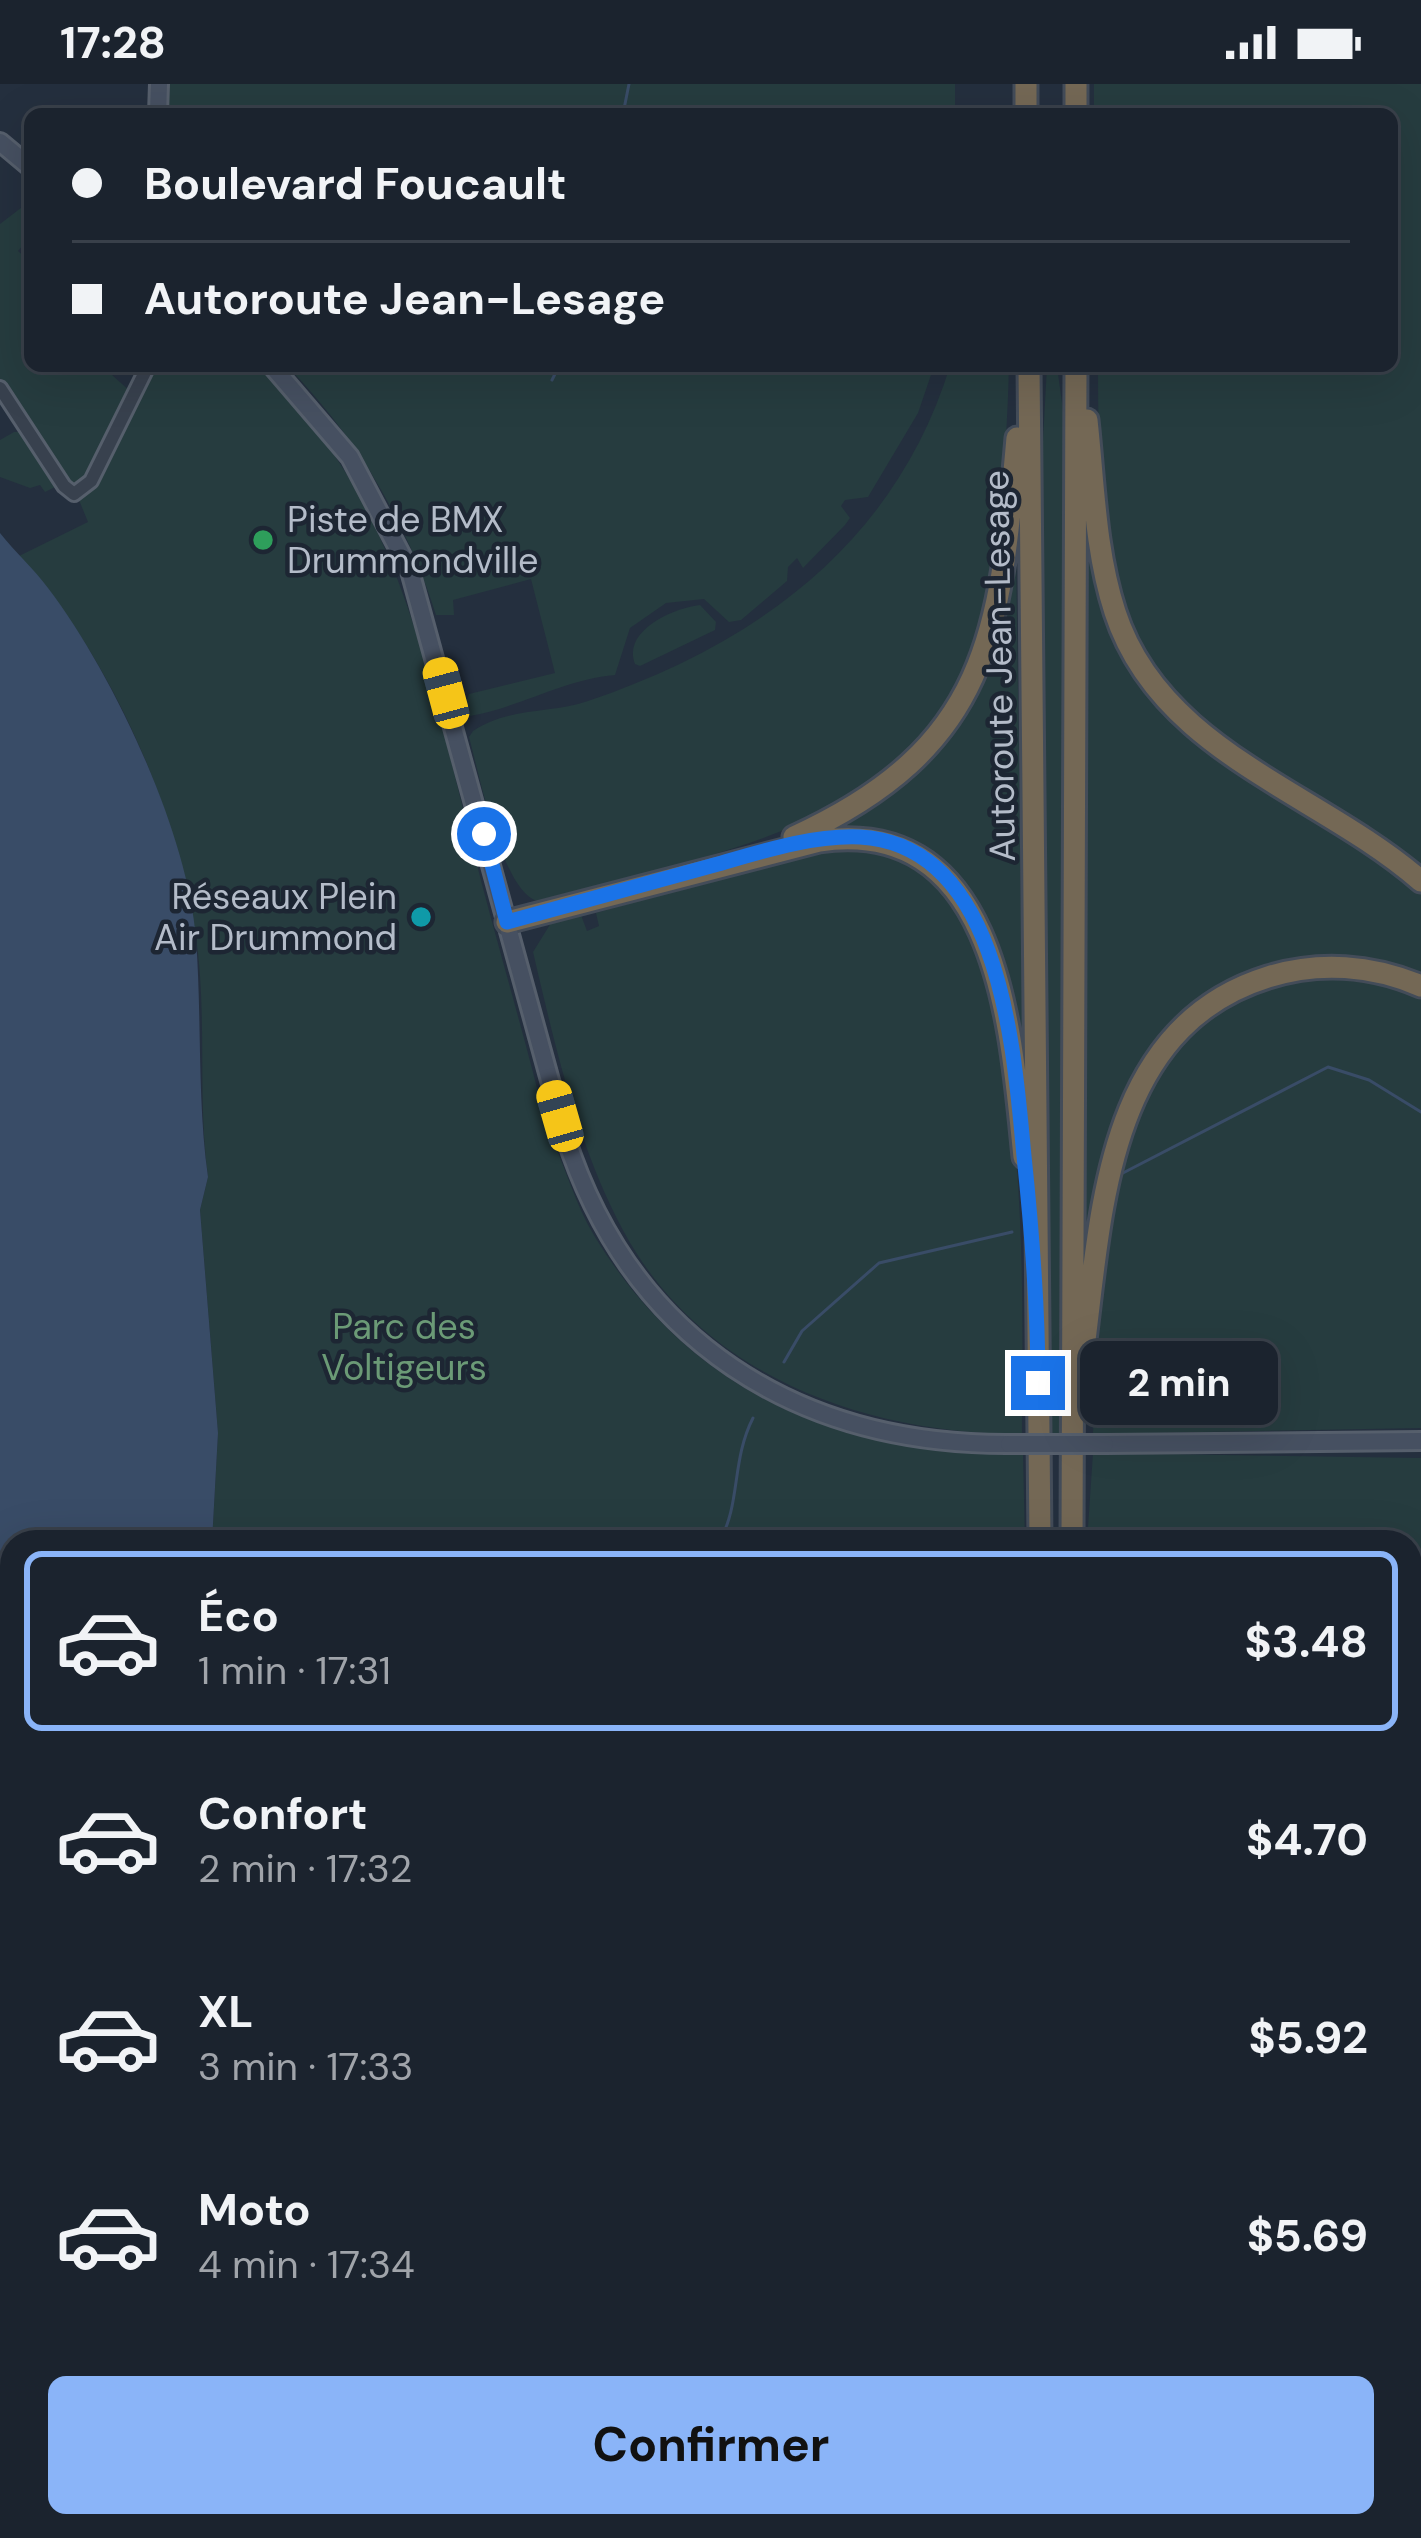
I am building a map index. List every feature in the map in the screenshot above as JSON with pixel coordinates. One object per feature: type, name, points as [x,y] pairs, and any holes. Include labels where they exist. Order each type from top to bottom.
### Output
[{"type":"highway","points":[[762,851],[838,815],[890,783],[929,747],[962,702],[988,643],[1003,580],[1025,372]]},
{"type":"highway","name":"Autoroute Jean-Lesage","points":[[1026,372],[1040,1530]]},
{"type":"highway","name":"Autoroute Jean-Lesage","points":[[1072,1530],[1078,372]]},
{"type":"highway","points":[[1079,372],[1103,566],[1122,630],[1148,680],[1197,730],[1367,838],[1421,880]]},
{"type":"highway","points":[[507,922],[762,851],[845,837],[883,840],[926,860],[966,907],[990,957],[1010,1025],[1038,1286]]},
{"type":"highway","points":[[1073,1436],[1111,1163],[1138,1088],[1163,1049],[1218,1000],[1286,972],[1347,967],[1421,986]]},
{"type":"street","points":[[0,142],[24,162]]},
{"type":"street","points":[[0,388],[64,487],[74,494],[91,481],[145,372]]},
{"type":"street","points":[[277,372],[350,457],[402,552],[429,629],[580,1179],[616,1248],[663,1309],[739,1372],[815,1413],[911,1439],[1009,1444],[1421,1441]]},
{"type":"green space","points":[[166,84],[955,84],[955,108],[165,108]]},
{"type":"green space","points":[[1094,84],[1421,84],[1421,868],[1221,735],[1182,701],[1152,661],[1130,617],[1115,569],[1100,467],[1098,416],[1098,372],[1398,372],[1398,108],[1094,108]]},
{"type":"green space","points":[[24,206],[24,244],[18,251],[24,256],[24,372],[109,372],[131,392],[86,482],[71,489],[0,382],[0,224]]},
{"type":"green space","name":"Parc des Voltigeurs","points":[[149,372],[264,372],[306,416],[345,471],[402,592],[441,721],[547,1128],[595,1237],[634,1292],[678,1338],[726,1376],[778,1406],[894,1444],[1023,1454],[1025,1530],[213,1530],[218,1433],[200,1210],[208,1177],[195,931],[172,832],[133,732],[81,637],[19,556],[88,522],[79,500]]},
{"type":"green space","points":[[293,372],[932,372],[918,413],[868,497],[845,500],[841,506],[850,518],[845,525],[803,568],[797,558],[788,567],[787,581],[741,620],[729,622],[704,599],[666,603],[630,628],[615,675],[470,716],[463,709],[469,694],[555,673],[531,579],[453,600],[454,615],[436,615],[394,514],[357,451]]},
{"type":"green space","points":[[948,372],[1009,372],[999,543],[986,616],[963,684],[931,734],[888,774],[835,807],[777,833],[537,901],[524,893],[494,829],[469,737],[473,731],[500,718],[574,705],[650,678],[762,617],[856,535],[894,485],[926,429]]},
{"type":"green space","points":[[1047,372],[1058,372],[1065,425],[1065,1434],[1048,1434],[1040,497]]},
{"type":"green space","points":[[26,432],[59,485],[45,492],[40,485],[30,488],[0,477],[0,440]]},
{"type":"green space","points":[[1016,546],[1020,1048],[1009,998],[933,856],[879,832],[818,834],[947,737]]},
{"type":"green space","points":[[1087,549],[1093,549],[1149,689],[1421,888],[1421,980],[1305,962],[1156,1047],[1092,1234],[1085,1231]]},
{"type":"green space","points":[[700,605],[716,622],[715,630],[640,666],[635,664],[636,641],[652,623]]},
{"type":"green space","points":[[856,847],[909,859],[950,899],[980,961],[1001,1038],[1013,1125],[1020,1214],[1022,1434],[905,1423],[848,1408],[794,1387],[743,1359],[697,1324],[657,1282],[624,1232],[593,1166],[559,1059],[533,952],[551,923],[581,915],[587,931],[599,926],[596,913],[801,854]]},
{"type":"green space","points":[[1314,975],[1378,981],[1421,997],[1421,1428],[1093,1434],[1111,1215],[1141,1104],[1165,1059],[1197,1024],[1253,993]]},
{"type":"green space","points":[[1093,1453],[1421,1458],[1421,1530],[1088,1530]]},
{"type":"water","points":[[0,533],[43,581],[97,664],[143,756],[179,851],[196,939],[208,1177],[200,1210],[218,1433],[213,1530],[0,1530]]},
{"type":"waterway","points":[[624,108],[629,84]]},
{"type":"waterway","points":[[552,380],[556,372]]},
{"type":"waterway","points":[[1121,1174],[1328,1067],[1369,1080],[1421,1112]]},
{"type":"waterway","points":[[784,1362],[802,1331],[879,1263],[1012,1232]]},
{"type":"waterway","points":[[725,1530],[753,1418]]},
{"type":"place","name":"Piste de BMX Drummondville","points":[[263,540]]},
{"type":"place","name":"Réseaux Plein Air Drummond","points":[[421,917]]},
{"type":"route","points":[[484,834],[507,922],[762,851],[845,837],[901,846],[940,872],[981,936],[1010,1025],[1038,1286],[1038,1383]]}]
